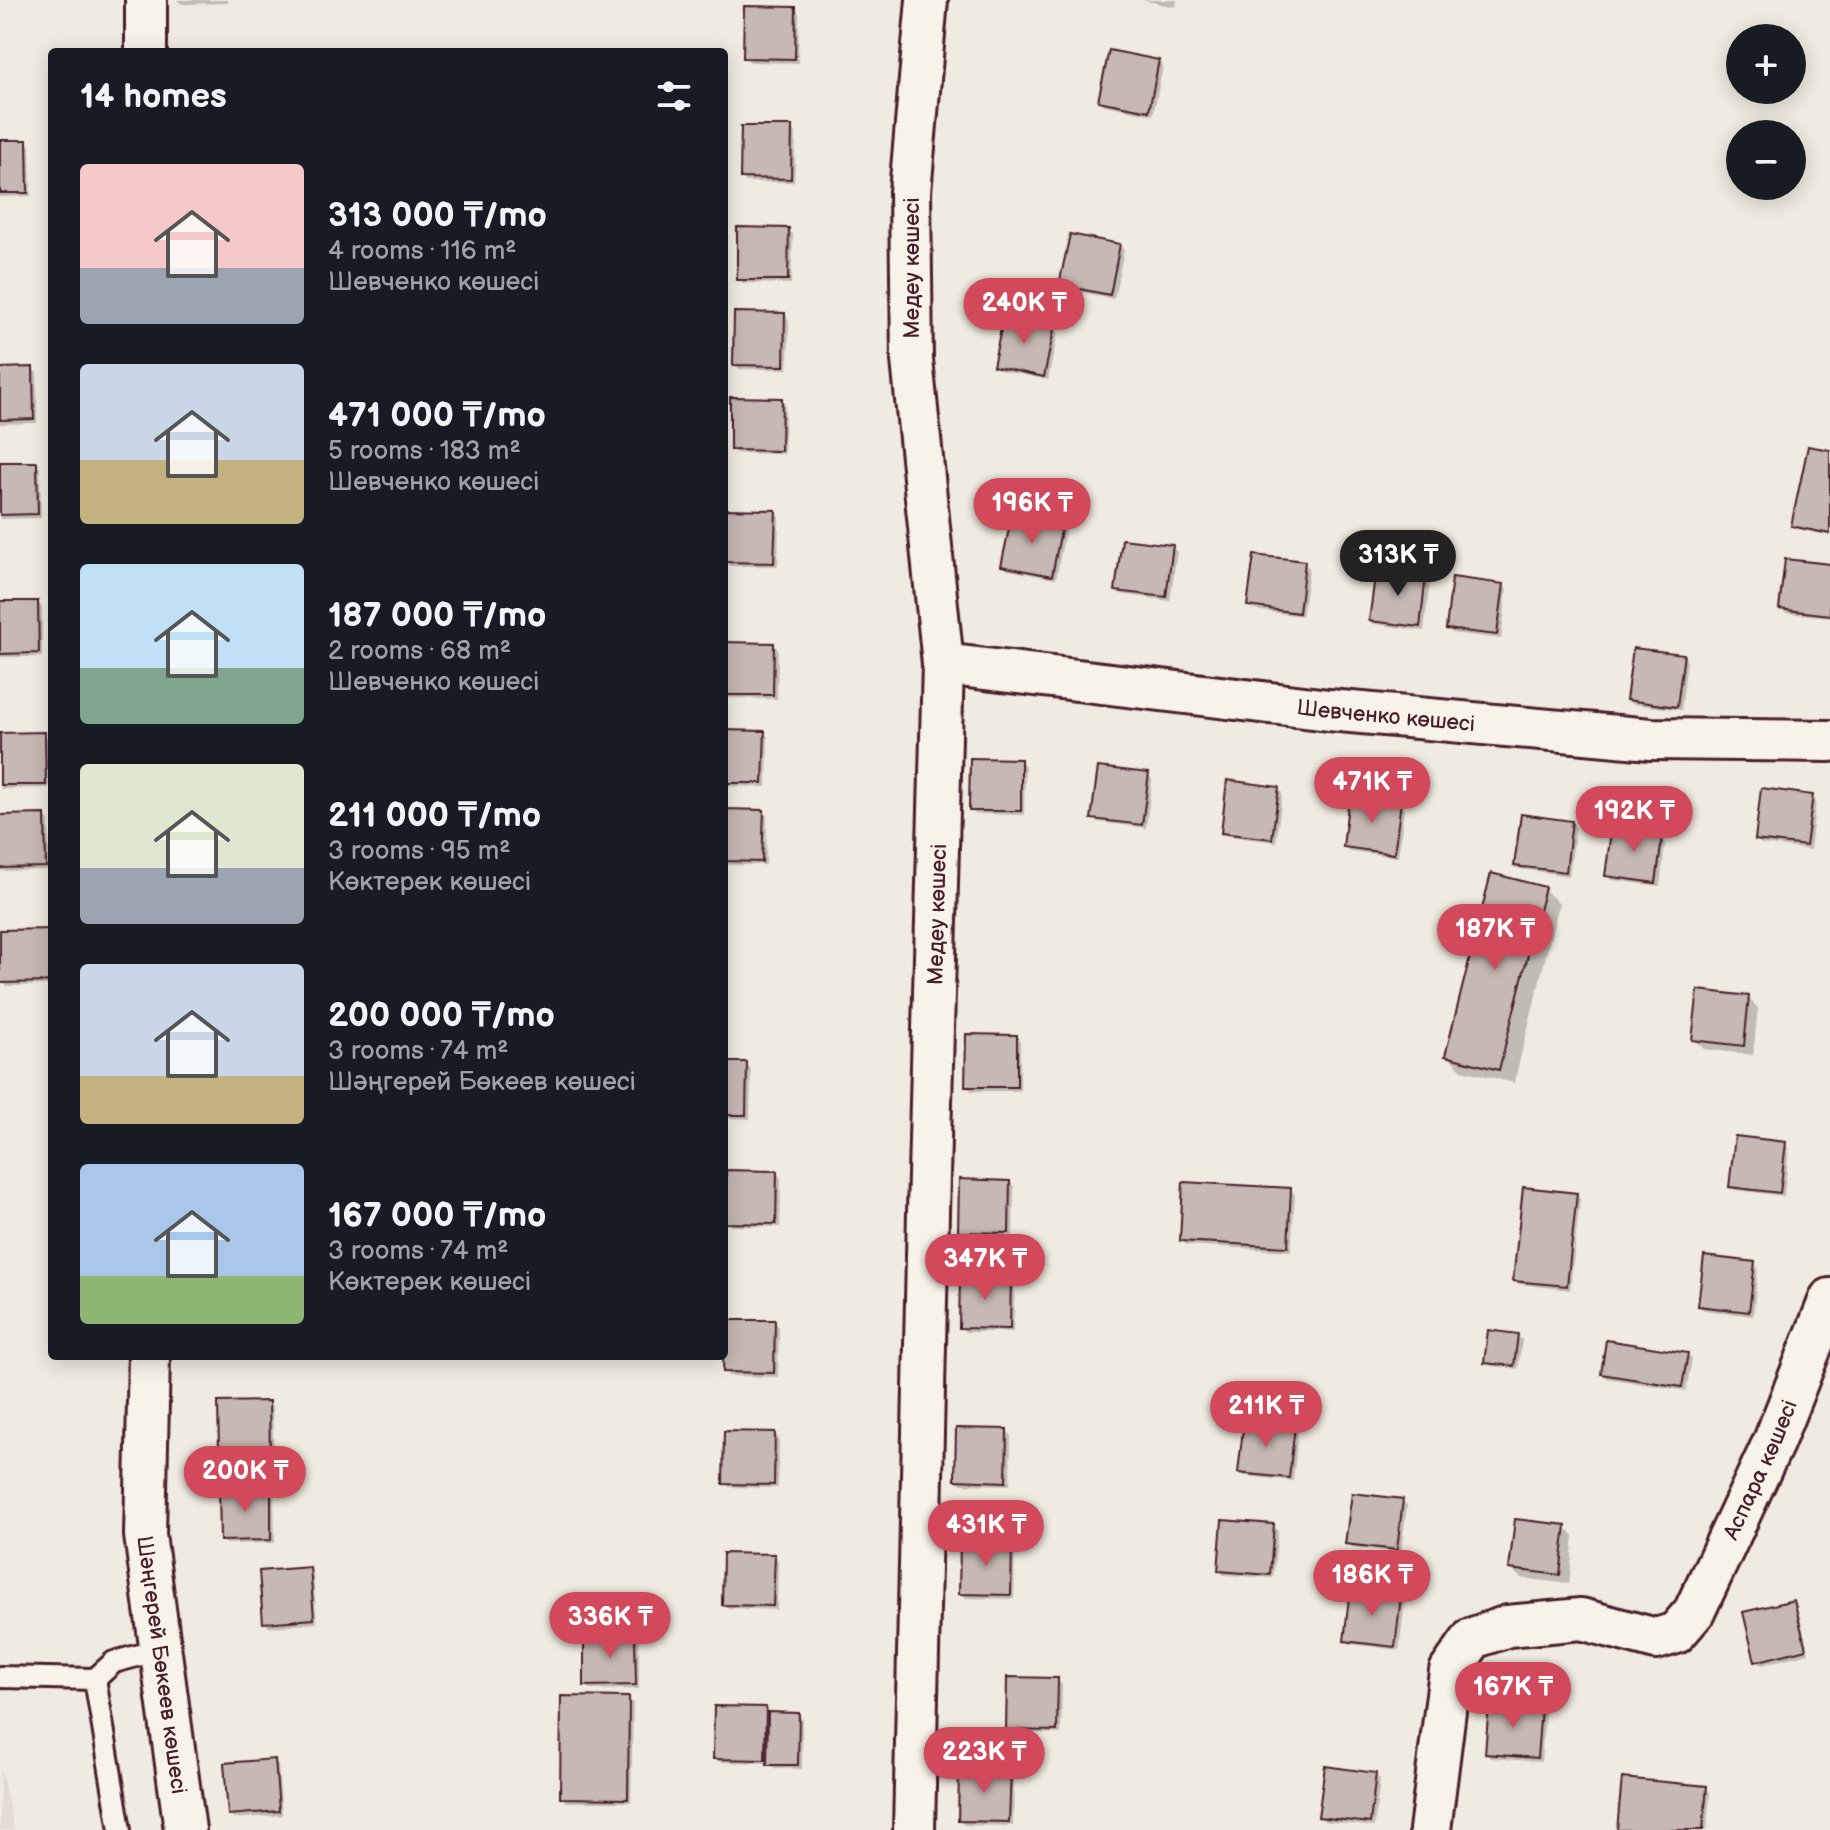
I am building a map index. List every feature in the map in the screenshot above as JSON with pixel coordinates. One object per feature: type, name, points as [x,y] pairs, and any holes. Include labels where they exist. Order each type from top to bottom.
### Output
[{"type":"street","points":[[146,0],[146,48]]},
{"type":"street","name":"Медеу көшесі","points":[[914,1830],[943,664],[912,360],[910,192],[927,0]]},
{"type":"street","name":"Шевченко көшесі","points":[[943,664],[1329,710],[1651,739],[1830,741]]},
{"type":"street","name":"Аспара көшесі","points":[[1430,1830],[1450,1671],[1473,1638],[1508,1626],[1581,1619],[1656,1639],[1676,1633],[1694,1612],[1774,1441],[1830,1299]]},
{"type":"street","name":"Шәңгерей Бөкеев көшесі","points":[[149,1360],[145,1535],[185,1830]]},
{"type":"lane","points":[[0,1677],[95,1679],[114,1662],[159,1650]]},
{"type":"lane","points":[[95,1679],[120,1830]]},
{"type":"shaded area","points":[[0,1766],[14,1830],[0,1830]]},
{"type":"building","points":[[744,6],[796,7],[795,59],[743,58]]},
{"type":"building","points":[[1109,50],[1159,60],[1149,111],[1098,101]]},
{"type":"building","points":[[741,126],[792,126],[791,179],[740,178]]},
{"type":"building","points":[[0,140],[27,140],[28,193],[0,193]]},
{"type":"building","points":[[737,227],[789,228],[788,280],[737,280]]},
{"type":"building","points":[[1070,234],[1120,244],[1110,295],[1059,285]]},
{"type":"building","points":[[734,312],[785,313],[784,366],[733,365]]},
{"type":"building","points":[[1004,315],[1055,325],[1044,377],[993,366]]},
{"type":"building","points":[[33,367],[34,419],[0,420],[0,368]]},
{"type":"building","points":[[730,397],[782,398],[781,451],[730,450]]},
{"type":"building","points":[[1808,446],[1830,450],[1830,534],[1791,526]]},
{"type":"building","points":[[0,462],[37,462],[38,514],[0,515]]},
{"type":"building","points":[[728,509],[776,510],[774,563],[728,562]]},
{"type":"building","points":[[1012,515],[1062,525],[1052,576],[1001,566]]},
{"type":"building","points":[[1122,539],[1173,545],[1166,597],[1115,591]]},
{"type":"building","points":[[1254,555],[1305,561],[1299,613],[1247,606]]},
{"type":"building","points":[[1785,559],[1830,564],[1830,615],[1779,609]]},
{"type":"building","points":[[1376,569],[1426,575],[1420,627],[1369,621]]},
{"type":"building","points":[[1452,577],[1504,584],[1497,635],[1446,629]]},
{"type":"building","points":[[0,601],[38,601],[39,653],[0,654]]},
{"type":"building","points":[[728,642],[774,643],[773,695],[728,695]]},
{"type":"building","points":[[1633,648],[1684,654],[1677,707],[1626,700]]},
{"type":"building","points":[[728,730],[765,731],[763,783],[728,783]]},
{"type":"building","points":[[45,732],[46,785],[0,785],[0,733]]},
{"type":"building","points":[[970,758],[1021,759],[1021,811],[969,811]]},
{"type":"building","points":[[1098,767],[1149,773],[1142,825],[1091,819]]},
{"type":"building","points":[[1227,780],[1279,787],[1272,839],[1221,833]]},
{"type":"building","points":[[1761,788],[1813,795],[1806,846],[1755,840]]},
{"type":"building","points":[[1349,796],[1401,802],[1394,854],[1343,847]]},
{"type":"building","points":[[728,809],[764,810],[762,862],[728,861]]},
{"type":"building","points":[[45,814],[46,867],[0,868],[0,815]]},
{"type":"building","points":[[1521,814],[1572,821],[1566,872],[1514,866]]},
{"type":"building","points":[[1612,824],[1663,831],[1656,883],[1605,876]]},
{"type":"building","points":[[1491,873],[1545,887],[1499,1070],[1445,1056]]},
{"type":"building","points":[[48,929],[48,982],[0,983],[0,930]]},
{"type":"building","points":[[1698,990],[1749,996],[1744,1046],[1692,1040]]},
{"type":"building","points":[[966,1034],[1017,1035],[1017,1087],[965,1087]]},
{"type":"building","points":[[728,1062],[747,1062],[746,1115],[728,1115]]},
{"type":"building","points":[[1735,1136],[1786,1142],[1780,1193],[1729,1187]]},
{"type":"building","points":[[728,1170],[777,1171],[776,1224],[728,1223]]},
{"type":"building","points":[[959,1179],[1010,1181],[1009,1233],[958,1232]]},
{"type":"building","points":[[1183,1182],[1291,1188],[1288,1247],[1180,1241]]},
{"type":"building","points":[[1523,1187],[1577,1193],[1567,1286],[1513,1281]]},
{"type":"building","points":[[1704,1256],[1755,1262],[1749,1312],[1698,1306]]},
{"type":"building","points":[[960,1275],[1011,1276],[1010,1329],[959,1328]]},
{"type":"building","points":[[728,1320],[775,1320],[774,1373],[723,1372],[723,1360],[728,1360]]},
{"type":"building","points":[[1488,1330],[1518,1334],[1514,1366],[1484,1363]]},
{"type":"building","points":[[1606,1340],[1688,1353],[1682,1387],[1601,1374]]},
{"type":"building","points":[[269,1401],[270,1454],[219,1454],[218,1402]]},
{"type":"building","points":[[1244,1420],[1295,1426],[1289,1478],[1238,1473]]},
{"type":"building","points":[[956,1428],[1007,1429],[1006,1482],[955,1480]]},
{"type":"building","points":[[724,1431],[775,1432],[774,1485],[723,1484]]},
{"type":"building","points":[[271,1487],[271,1540],[220,1541],[219,1488]]},
{"type":"building","points":[[1352,1493],[1403,1499],[1397,1550],[1345,1544]]},
{"type":"building","points":[[1515,1519],[1566,1525],[1560,1575],[1509,1569]]},
{"type":"building","points":[[1222,1520],[1274,1524],[1270,1575],[1218,1571]]},
{"type":"building","points":[[960,1542],[1012,1543],[1011,1595],[959,1594]]},
{"type":"building","points":[[723,1553],[775,1554],[773,1606],[722,1605]]},
{"type":"building","points":[[310,1567],[314,1619],[263,1623],[259,1571]]},
{"type":"building","points":[[1350,1589],[1401,1596],[1395,1647],[1344,1641]]},
{"type":"building","points":[[1794,1600],[1806,1649],[1755,1662],[1743,1612]]},
{"type":"building","points":[[584,1634],[635,1634],[636,1685],[584,1686]]},
{"type":"building","points":[[1007,1677],[1058,1678],[1057,1731],[1006,1730]]},
{"type":"building","points":[[561,1696],[629,1697],[628,1799],[560,1798]]},
{"type":"building","points":[[1489,1703],[1541,1707],[1537,1758],[1485,1754]]},
{"type":"building","points":[[714,1706],[766,1707],[765,1760],[713,1759]]},
{"type":"building","points":[[768,1712],[799,1713],[798,1765],[767,1765]]},
{"type":"building","points":[[275,1759],[279,1811],[228,1815],[224,1763]]},
{"type":"building","points":[[1325,1766],[1376,1773],[1370,1823],[1318,1817]]},
{"type":"building","points":[[959,1769],[1011,1770],[1009,1822],[958,1821]]},
{"type":"building","points":[[1622,1778],[1707,1786],[1703,1830],[1617,1830]]}]
